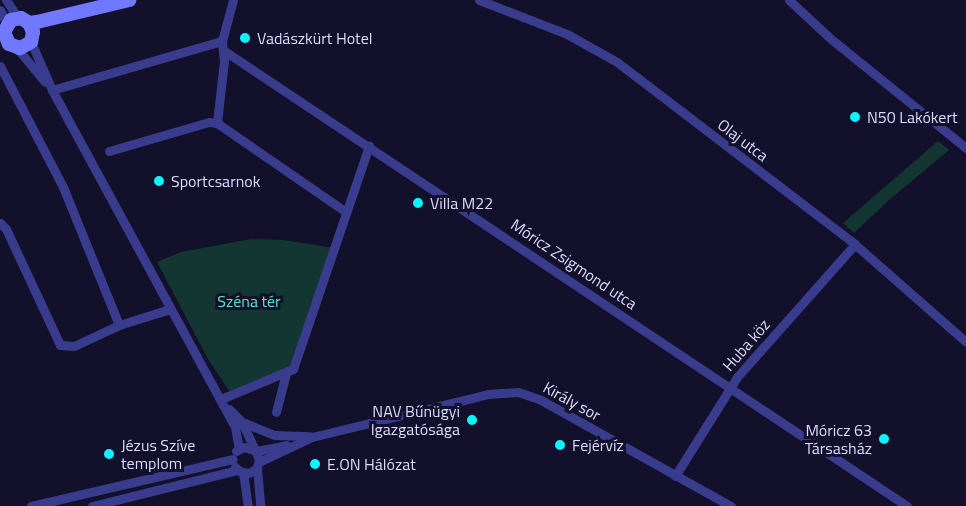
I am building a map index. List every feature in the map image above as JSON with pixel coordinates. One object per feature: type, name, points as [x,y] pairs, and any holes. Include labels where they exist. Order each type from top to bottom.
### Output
[{"type":"main road","points":[[18,29],[24,47],[8,45],[4,37],[18,29],[129,0]]},
{"type":"street","points":[[6,0],[18,29],[221,399],[235,427],[239,448],[233,459],[31,506]]},
{"type":"street","points":[[217,123],[223,46],[233,0]]},
{"type":"street","name":"Olaj utca","points":[[478,0],[549,26],[598,50],[855,244],[966,342]]},
{"type":"street","points":[[789,0],[831,39],[966,148]]},
{"type":"street","points":[[0,10],[18,29]]},
{"type":"street","points":[[8,45],[52,90]]},
{"type":"street","points":[[52,90],[223,46]]},
{"type":"street","name":"Móricz Zsigmond utca","points":[[223,46],[907,506]]},
{"type":"street","points":[[0,66],[63,187],[119,325]]},
{"type":"street","points":[[109,151],[209,122],[217,123],[346,212]]},
{"type":"street","points":[[221,399],[286,374],[298,361],[369,146]]},
{"type":"street","points":[[0,223],[6,229],[41,309],[60,345],[74,346],[119,325],[170,309]]},
{"type":"street","name":"Huba köz","points":[[675,476],[730,386],[855,244]]},
{"type":"street","points":[[276,412],[286,374]]},
{"type":"street","name":"Király sor","points":[[258,465],[291,445],[312,437],[488,394],[518,392],[541,400],[731,506]]},
{"type":"street","points":[[221,399],[242,422],[256,451],[260,506]]},
{"type":"street","name":"Király sor","points":[[242,422],[275,435],[312,437]]},
{"type":"street","name":"Király sor","points":[[256,451],[291,445]]},
{"type":"street","points":[[239,448],[248,447],[256,451]]},
{"type":"street","points":[[233,459],[240,471],[248,506]]},
{"type":"street","points":[[93,506],[240,471],[252,472],[258,465]]},
{"type":"green space","points":[[938,141],[949,150],[889,200],[854,233],[843,223]]},
{"type":"green space","name":"Széna tér","points":[[251,239],[284,240],[334,248],[293,363],[287,369],[230,392],[208,359],[157,262],[181,252]]},
{"type":"place","name":"Vadászkürt Hotel","points":[[245,38]]},
{"type":"place","name":"N50 Lakókert","points":[[855,117]]},
{"type":"place","name":"Sportcsarnok","points":[[159,181]]},
{"type":"place","name":"Villa M22","points":[[418,203]]},
{"type":"place","name":"NAV Bűnügyi Igazgatósága","points":[[472,420]]},
{"type":"place","name":"Móricz 63 Társasház","points":[[884,439]]},
{"type":"place","name":"Fejérvíz","points":[[560,445]]},
{"type":"place","name":"Jézus Szíve templom","points":[[109,454]]},
{"type":"place","name":"E.ON Hálózat","points":[[315,464]]}]
